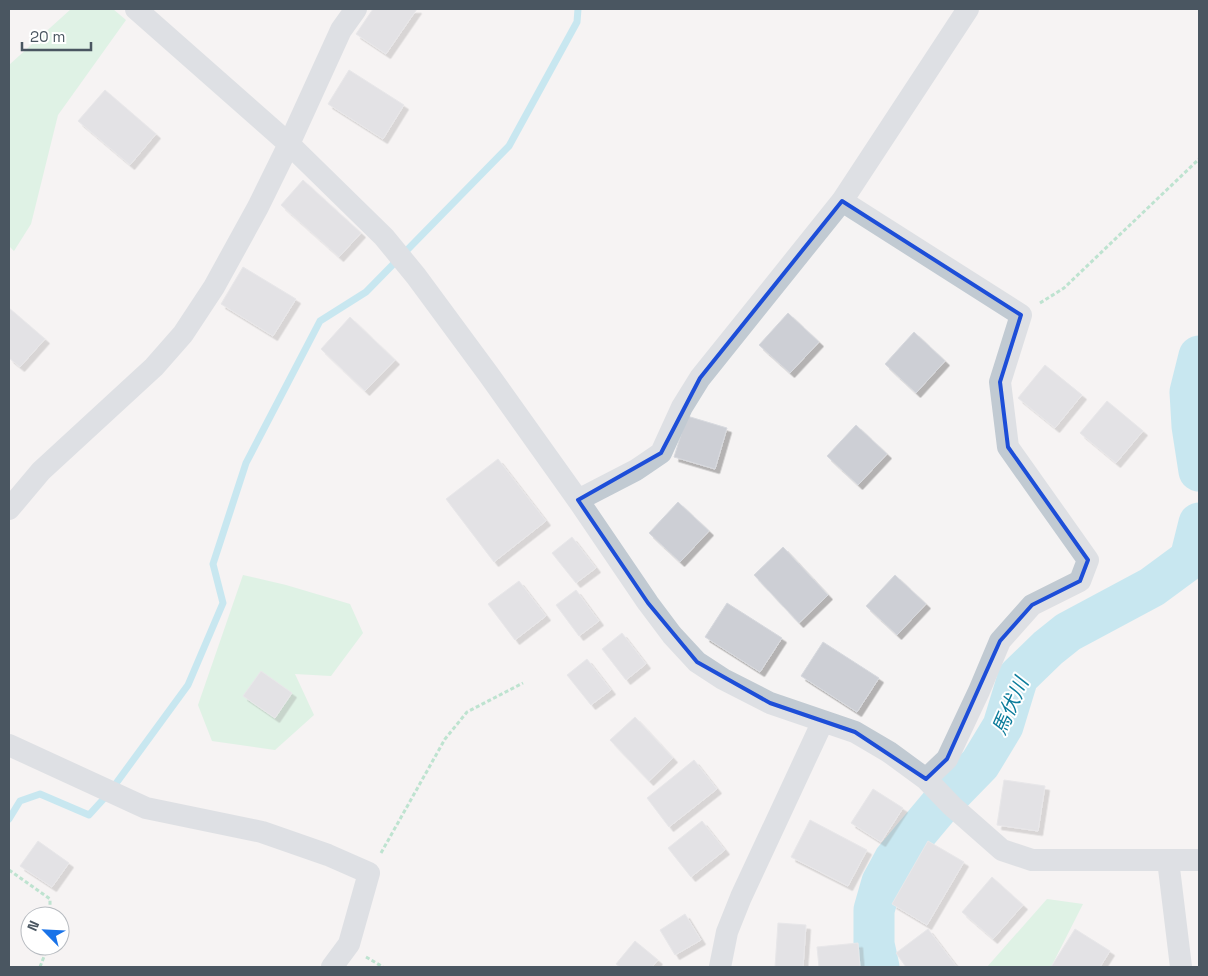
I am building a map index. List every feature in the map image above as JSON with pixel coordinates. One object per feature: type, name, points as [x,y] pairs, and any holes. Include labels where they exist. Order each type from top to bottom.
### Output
[{"type":"street","points":[[136,9],[289,144],[384,237],[416,276],[578,500],[648,603],[672,635],[697,662],[723,679],[770,703],[855,732],[889,752],[930,783],[952,806],[1002,850],[1032,860],[1199,860]]},
{"type":"street","points":[[9,509],[41,471],[154,367],[183,334],[214,287],[289,144],[341,30],[356,9]]},
{"type":"street","points":[[578,500],[636,470],[661,453],[682,407],[700,378],[842,201],[968,9]]},
{"type":"street","points":[[842,201],[1021,315],[1000,382],[1008,447],[1088,560],[1080,581],[1032,605],[1000,642],[947,759],[930,783]]},
{"type":"street","points":[[720,967],[727,932],[741,896],[823,721]]},
{"type":"street","points":[[9,744],[146,808],[262,832],[328,855],[369,874],[349,944],[332,967]]},
{"type":"street","points":[[1168,860],[1181,967]]},
{"type":"path","points":[[1021,315],[1064,288],[1199,159]]},
{"type":"path","points":[[369,874],[445,740],[467,712],[523,684]]},
{"type":"path","points":[[9,870],[50,899],[50,906]]},
{"type":"highlighted area","points":[[842,201],[1021,315],[1000,382],[1008,447],[1088,560],[1080,581],[1032,605],[1000,641],[947,759],[926,779],[855,732],[770,703],[697,662],[648,603],[578,500],[661,453],[700,378]]},
{"type":"green space","points":[[71,9],[113,9],[126,20],[58,115],[31,224],[14,251],[9,246],[9,65]]},
{"type":"green space","points":[[243,575],[286,585],[350,604],[363,633],[331,676],[295,674],[314,715],[275,750],[212,741],[198,705]]},
{"type":"green space","points":[[1047,899],[1083,904],[1051,967],[987,967]]},
{"type":"building","points":[[373,9],[417,9],[386,54],[356,34]]},
{"type":"building","points":[[349,70],[404,105],[383,139],[328,104]]},
{"type":"building","points":[[105,90],[156,134],[130,165],[78,121]]},
{"type":"building","points":[[303,180],[361,233],[339,257],[281,205]]},
{"type":"building","points":[[243,267],[296,299],[273,336],[221,304]]},
{"type":"building","points":[[9,308],[45,339],[20,367],[9,358]]},
{"type":"building","points":[[788,313],[819,342],[790,373],[759,345]]},
{"type":"building","points":[[350,317],[395,360],[365,391],[321,349]]},
{"type":"building","points":[[914,332],[945,361],[916,393],[885,364]]},
{"type":"building","points":[[1045,365],[1082,395],[1055,428],[1018,398]]},
{"type":"building","points":[[1107,401],[1143,431],[1116,463],[1080,433]]},
{"type":"building","points":[[687,416],[727,428],[715,469],[674,457]]},
{"type":"building","points":[[856,425],[887,454],[858,485],[827,456]]},
{"type":"building","points":[[498,459],[546,521],[494,562],[446,499]]},
{"type":"building","points":[[678,502],[709,531],[680,562],[649,533]]},
{"type":"building","points":[[572,537],[596,568],[576,583],[552,553]]},
{"type":"building","points":[[783,547],[828,595],[799,623],[754,575]]},
{"type":"building","points":[[895,575],[926,604],[897,635],[866,606]]},
{"type":"building","points":[[519,581],[546,616],[515,640],[488,604]]},
{"type":"building","points":[[576,590],[599,621],[579,636],[556,605]]},
{"type":"building","points":[[727,603],[782,638],[760,672],[705,637]]},
{"type":"building","points":[[622,633],[646,664],[626,680],[602,649]]},
{"type":"building","points":[[823,642],[879,678],[857,712],[801,676]]},
{"type":"building","points":[[587,659],[611,690],[591,705],[567,675]]},
{"type":"building","points":[[261,671],[292,693],[275,718],[243,696]]},
{"type":"building","points":[[635,717],[673,758],[649,781],[610,740]]},
{"type":"building","points":[[694,760],[717,789],[669,827],[647,798]]},
{"type":"building","points":[[1004,780],[1045,786],[1038,831],[997,825]]},
{"type":"building","points":[[873,789],[903,808],[881,842],[851,823]]},
{"type":"building","points":[[810,820],[867,850],[848,886],[791,857]]},
{"type":"building","points":[[702,821],[725,850],[691,877],[668,848]]},
{"type":"building","points":[[38,841],[69,863],[52,887],[20,866]]},
{"type":"building","points":[[928,841],[964,862],[927,925],[892,904]]},
{"type":"building","points":[[992,877],[1023,905],[993,939],[962,912]]},
{"type":"building","points":[[685,914],[701,940],[675,955],[660,930]]},
{"type":"building","points":[[778,923],[806,925],[803,967],[775,967]]},
{"type":"building","points":[[928,929],[957,967],[906,967],[896,953]]},
{"type":"building","points":[[1075,929],[1110,951],[1100,967],[1051,967]]},
{"type":"building","points":[[635,941],[658,960],[652,967],[620,967],[616,964]]},
{"type":"building","points":[[858,943],[860,967],[819,967],[817,947]]},
{"type":"waterway","points":[[9,819],[20,801],[40,794],[89,815],[109,793],[188,685],[223,603],[213,564],[246,463],[320,321],[366,292],[509,146],[577,22],[578,9]]},
{"type":"waterway","name":"馬伏川","points":[[1199,356],[1190,392],[1192,426],[1199,471]]},
{"type":"waterway","name":"馬伏川","points":[[879,967],[874,944],[874,910],[882,882],[894,860],[941,804],[980,764],[1003,726],[1018,677],[1068,632],[1152,587],[1190,559],[1199,523]]}]
